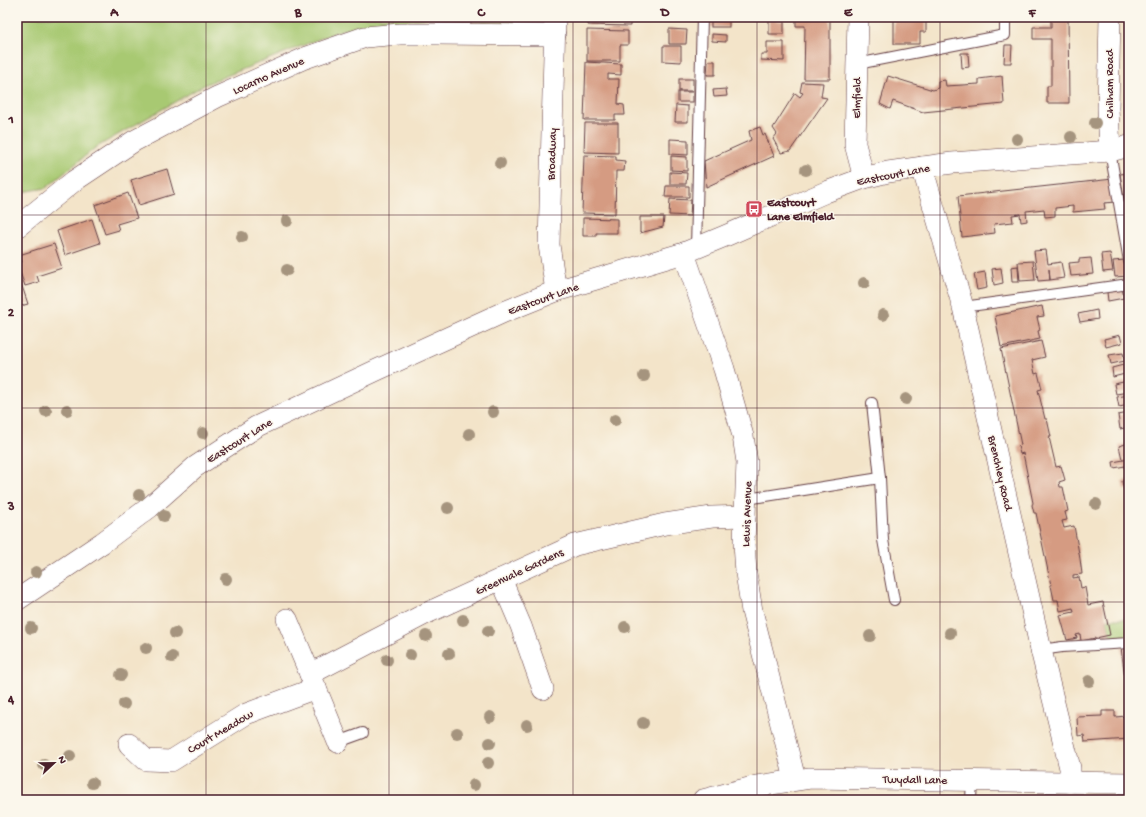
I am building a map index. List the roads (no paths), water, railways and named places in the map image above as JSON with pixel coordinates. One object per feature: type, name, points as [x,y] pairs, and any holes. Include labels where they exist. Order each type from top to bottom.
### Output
[{"type":"street","name":"Elmfield","points":[[858,17],[855,144],[864,178]]},
{"type":"street","name":"Chilham Road","points":[[1110,17],[1108,108],[1120,148]]},
{"type":"street","name":"Locarno Avenue","points":[[17,227],[74,181],[134,141],[217,97],[304,58],[365,37],[555,26]]},
{"type":"street","name":"Broadway","points":[[555,26],[549,245],[556,291]]},
{"type":"street","name":"Eastcourt Lane","points":[[17,600],[102,543],[150,507],[195,467],[256,427],[376,370],[504,312],[556,291],[690,250],[826,192],[864,178],[922,167],[992,159],[1120,148]]},
{"type":"street","name":"Brenchley Road","points":[[922,167],[963,307],[1041,650],[1070,768],[1070,782]]},
{"type":"street","name":"Lewis Avenue","points":[[690,250],[740,422],[746,448],[747,462],[744,556],[752,611],[795,779]]},
{"type":"street","name":"Greenvale Gardens","points":[[313,681],[427,613],[575,545],[665,524],[712,517],[746,507]]},
{"type":"street","points":[[501,579],[521,626],[543,689]]},
{"type":"street","points":[[287,619],[338,742]]},
{"type":"street","name":"Court Meadow","points":[[129,744],[146,760],[171,761],[246,714],[313,681]]},
{"type":"street","name":"Twydall Lane","points":[[703,800],[739,795],[795,779],[810,778],[971,790],[1070,782],[1129,784]]},
{"type":"lane","points":[[690,250],[702,17]]},
{"type":"lane","points":[[857,64],[1005,35],[1005,17]]},
{"type":"lane","points":[[1120,148],[1129,261]]},
{"type":"lane","points":[[963,307],[1129,284]]},
{"type":"lane","points":[[872,403],[880,478],[883,540],[894,600]]},
{"type":"lane","points":[[746,507],[880,478]]},
{"type":"lane","points":[[1041,650],[1062,647],[1129,643]]},
{"type":"lane","points":[[338,742],[363,733]]},
{"type":"place","name":"Eastcourt Lane Elmfield","points":[[754,209]]}]
